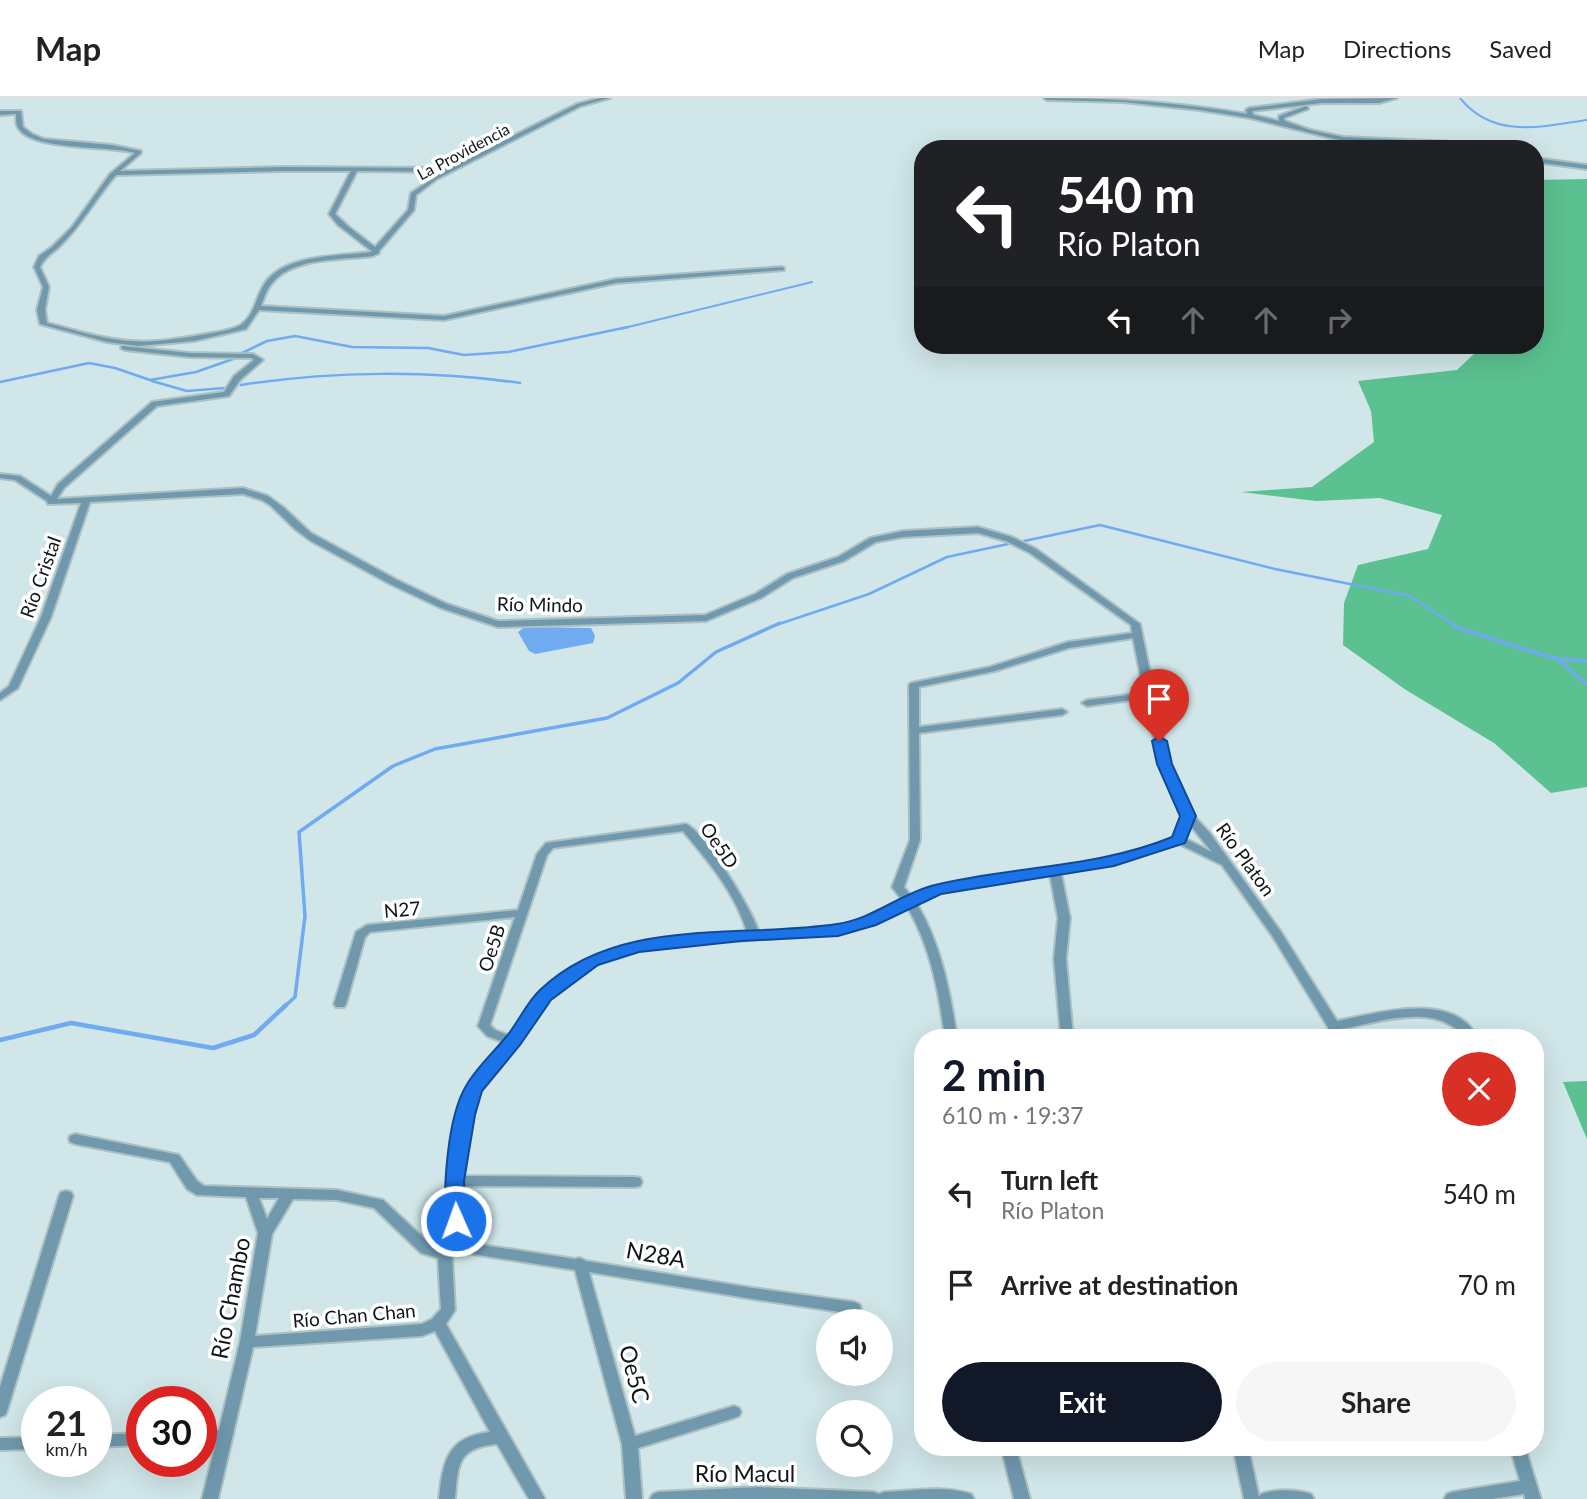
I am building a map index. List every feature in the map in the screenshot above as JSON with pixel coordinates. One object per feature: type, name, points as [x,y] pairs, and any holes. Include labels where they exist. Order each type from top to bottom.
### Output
[{"type":"street","name":"La Providencia","points":[[377,251],[411,210],[413,194],[435,178],[579,106],[607,98]]},
{"type":"street","points":[[1047,98],[1104,98],[1251,116],[1290,128],[1354,140]]},
{"type":"street","points":[[1251,116],[1249,110],[1317,102],[1379,101],[1394,98]]},
{"type":"street","points":[[1290,128],[1282,122],[1281,117],[1317,102]]},
{"type":"street","points":[[0,113],[19,112],[18,124],[23,131],[46,141],[139,152],[114,173],[74,228],[41,257],[37,267],[46,287],[41,310],[44,324],[106,340],[125,342],[172,341],[237,329],[246,325],[271,280],[283,270],[377,251]]},
{"type":"street","points":[[1544,161],[1587,167]]},
{"type":"street","points":[[355,169],[332,214],[377,251]]},
{"type":"street","points":[[432,170],[435,178]]},
{"type":"street","points":[[114,173],[452,170]]},
{"type":"street","points":[[255,308],[444,318],[616,281],[782,269]]},
{"type":"street","points":[[0,477],[17,478],[51,502],[61,486],[152,406],[226,394],[237,378],[258,363],[253,356],[179,354],[120,347],[106,340]]},
{"type":"street","name":"Río Mindo","points":[[51,502],[243,491],[256,493],[279,505],[307,534],[425,600],[465,616],[508,624],[706,618],[758,596],[790,576],[841,559],[873,540],[903,534],[978,530]]},
{"type":"street","name":"Río Cristal","points":[[0,697],[13,688],[46,617],[86,501]]},
{"type":"street","name":"Río Platon","points":[[978,530],[1009,539],[1033,551],[1135,624],[1164,764],[1188,816],[1205,834],[1277,935],[1334,1029]]},
{"type":"street","points":[[950,1029],[947,1006],[929,937],[910,900],[898,887],[915,840],[914,685],[992,669],[1068,645],[1136,635]]},
{"type":"street","points":[[1087,703],[1149,695]]},
{"type":"street","points":[[915,731],[1062,712]]},
{"type":"street","points":[[1188,816],[1180,840],[1226,863]]},
{"type":"street","name":"Oe5D","points":[[545,849],[550,845],[686,827],[709,856],[751,920],[754,935]]},
{"type":"street","name":"Río Chan Chan","points":[[247,1342],[422,1330],[438,1323],[449,1310],[447,1250],[456,1221],[454,1181],[466,1115],[474,1089],[514,1041],[544,996],[592,961],[637,946],[838,930],[870,921],[910,900],[937,890],[1114,861],[1180,840]]},
{"type":"street","name":"Oe5B","points":[[514,1041],[491,1033],[484,1026],[545,849]]},
{"type":"street","points":[[1055,872],[1064,918],[1060,959],[1066,1029]]},
{"type":"street","name":"N27","points":[[340,1004],[360,935],[367,929],[521,913]]},
{"type":"street","points":[[1361,1029],[1437,1013],[1456,1020],[1464,1029]]},
{"type":"street","points":[[75,1139],[174,1158],[192,1185],[202,1191],[337,1195],[378,1204],[426,1249],[447,1250]]},
{"type":"street","points":[[454,1181],[635,1182]]},
{"type":"street","points":[[251,1193],[265,1233]]},
{"type":"street","name":"Río Chambo","points":[[210,1499],[247,1342],[265,1233],[289,1194]]},
{"type":"street","points":[[0,1411],[66,1196]]},
{"type":"street","name":"N28A","points":[[447,1250],[580,1264],[777,1299],[854,1308]]},
{"type":"street","name":"Oe5C","points":[[580,1264],[630,1444],[634,1499]]},
{"type":"street","points":[[438,1323],[537,1499]]},
{"type":"street","points":[[630,1444],[734,1412]]},
{"type":"street","points":[[217,1436],[224,1436]]},
{"type":"street","points":[[447,1499],[451,1461],[469,1442],[501,1437]]},
{"type":"street","points":[[0,1444],[21,1443]]},
{"type":"street","points":[[1010,1456],[1022,1499]]},
{"type":"street","points":[[1242,1456],[1252,1499]]},
{"type":"street","points":[[1452,1499],[1531,1493],[1520,1456]]},
{"type":"street","name":"Río Macul","points":[[658,1499],[758,1493],[874,1499]]},
{"type":"street","points":[[884,1499],[935,1496],[966,1499]]},
{"type":"street","points":[[1266,1499],[1306,1499]]},
{"type":"green space","points":[[1587,179],[1587,787],[1551,793],[1494,743],[1406,690],[1343,645],[1344,603],[1358,565],[1428,549],[1442,515],[1380,498],[1316,501],[1241,492],[1312,487],[1374,442],[1371,411],[1358,381],[1457,370],[1474,354],[1544,354],[1544,180]]},
{"type":"green space","points":[[1587,1081],[1587,1139],[1563,1082]]},
{"type":"water","points":[[525,627],[591,628],[595,636],[593,643],[535,654],[529,651],[518,632]]},
{"type":"waterway","points":[[1460,98],[1487,120],[1503,125],[1535,127],[1587,120]]},
{"type":"waterway","points":[[620,329],[812,282]]},
{"type":"waterway","points":[[242,353],[267,341],[295,336],[352,347],[428,348],[464,355],[508,352],[628,327]]},
{"type":"waterway","points":[[0,382],[89,363],[115,368],[150,380],[196,372],[233,359]]},
{"type":"waterway","points":[[241,385],[310,377],[380,374],[451,376],[520,383]]},
{"type":"waterway","points":[[152,381],[187,391],[225,388]]},
{"type":"waterway","points":[[1024,541],[1100,525],[1275,569],[1410,596],[1451,623]]},
{"type":"waterway","points":[[776,625],[869,594],[947,557],[1008,544]]},
{"type":"waterway","points":[[284,1007],[295,997],[305,916],[299,832],[393,766],[435,749],[607,718],[678,683],[716,652],[780,623]]},
{"type":"waterway","points":[[1451,623],[1458,628],[1557,659],[1587,684]]},
{"type":"waterway","points":[[1558,659],[1587,661]]},
{"type":"waterway","points":[[0,1040],[71,1023],[213,1048],[254,1035],[286,1005]]},
{"type":"route","points":[[456,1221],[454,1181],[466,1115],[474,1089],[514,1041],[544,996],[572,974],[592,961],[637,946],[838,930],[870,921],[910,900],[937,890],[1114,861],[1161,848],[1180,840],[1188,816],[1164,764],[1159,741]]}]
